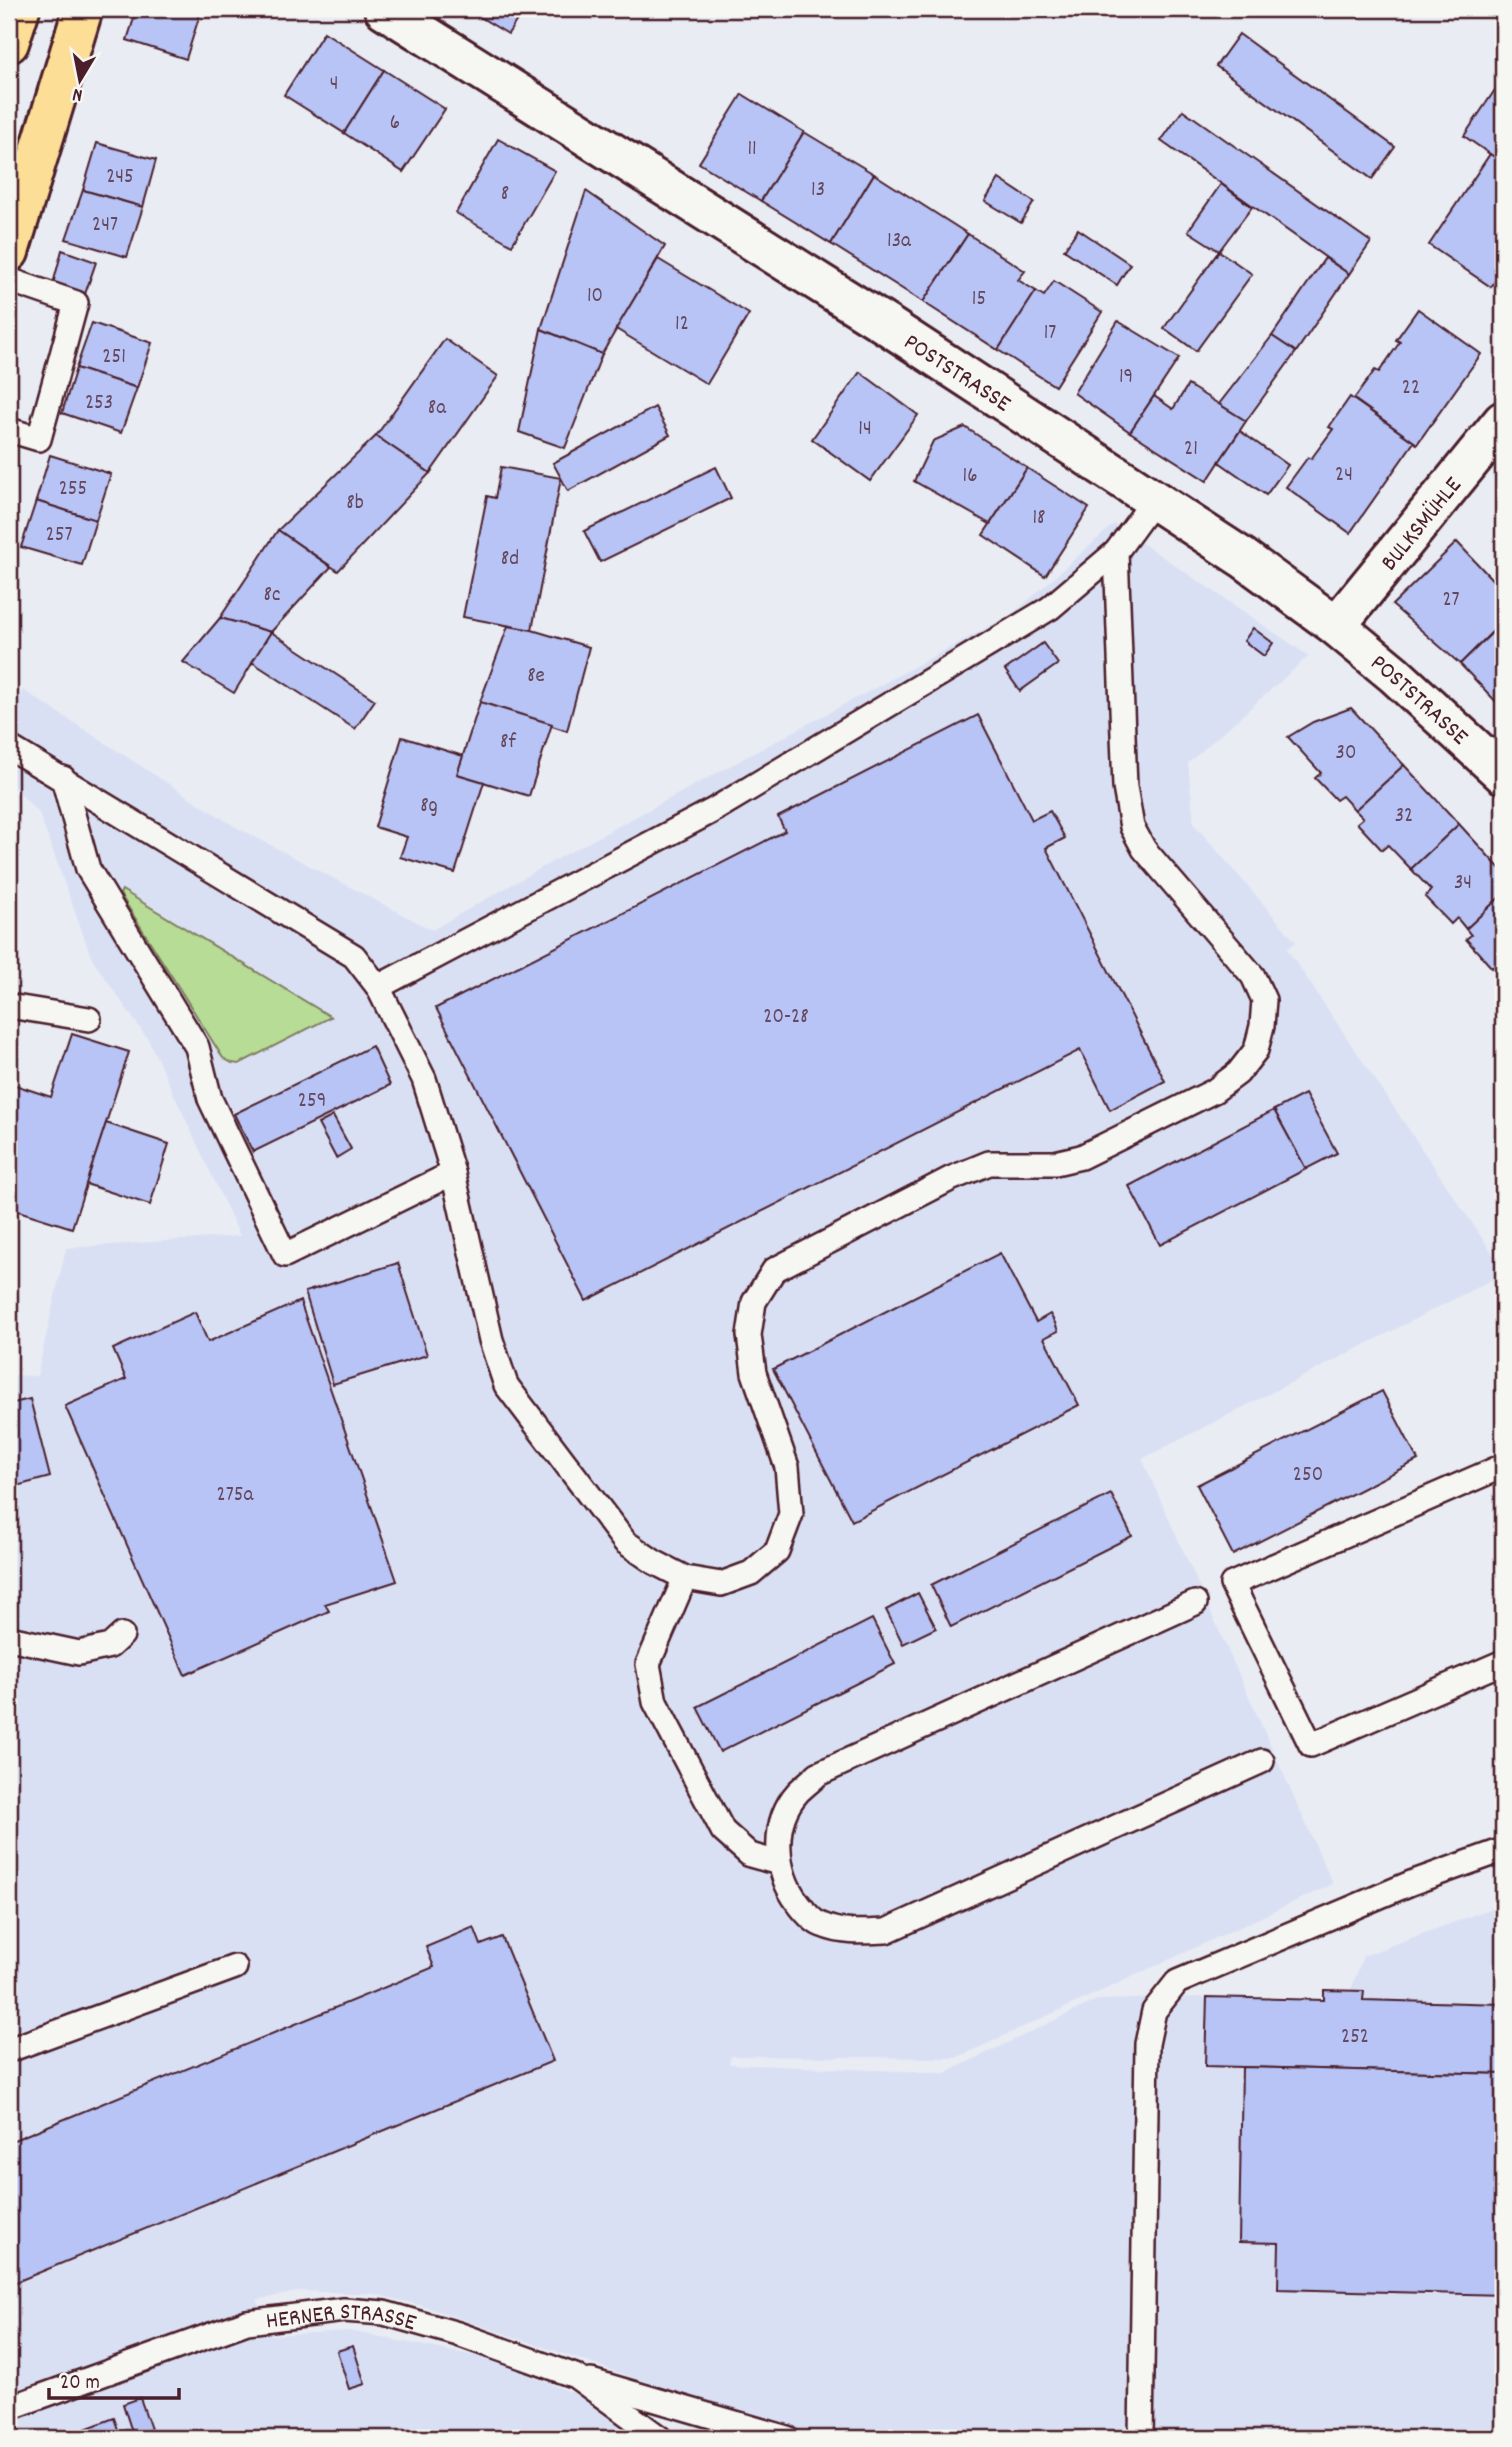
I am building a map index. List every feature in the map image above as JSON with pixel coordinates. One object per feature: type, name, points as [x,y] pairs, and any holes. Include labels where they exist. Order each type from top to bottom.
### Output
[{"type":"main road","points":[[9,43],[20,9]]},
{"type":"main road","points":[[9,252],[83,9]]},
{"type":"street","name":"POSTSTRASSE","points":[[384,9],[890,327],[1243,558],[1336,626],[1394,674],[1503,774]]},
{"type":"street","name":"BULKSMÜHLE","points":[[1336,626],[1503,421]]},
{"type":"lane","points":[[9,280],[76,303],[39,439],[9,429]]},
{"type":"lane","points":[[378,987],[712,811],[1050,608],[1116,552],[1154,500]]},
{"type":"lane","points":[[9,747],[354,956],[378,987],[424,1079],[453,1173],[491,1340],[506,1385],[625,1542],[654,1562],[685,1578],[721,1584],[751,1573],[776,1551],[791,1514],[787,1467],[754,1373],[749,1335],[754,1303],[774,1270],[950,1179],[989,1163],[1055,1163],[1081,1157],[1214,1091],[1238,1073],[1256,1050],[1262,1026],[1264,1000],[1253,976],[1144,849],[1132,827],[1125,788],[1116,552]]},
{"type":"lane","points":[[63,778],[88,869],[197,1047],[210,1099],[285,1255],[453,1173]]},
{"type":"lane","points":[[9,1006],[89,1019]]},
{"type":"lane","points":[[1503,1466],[1232,1584],[1311,1745],[1503,1662]]},
{"type":"lane","points":[[685,1578],[648,1664],[655,1702],[723,1831],[750,1855],[779,1863]]},
{"type":"lane","points":[[1195,1603],[818,1774],[796,1794],[785,1817],[779,1841],[779,1863],[788,1890],[819,1924],[848,1933],[886,1930],[1262,1761]]},
{"type":"lane","points":[[9,1638],[79,1653],[110,1646],[122,1635]]},
{"type":"lane","points":[[1141,2438],[1146,2044],[1154,2011],[1177,1982],[1412,1883],[1503,1850]]},
{"type":"lane","points":[[9,2050],[235,1967]]},
{"type":"lane","name":"HERNER STRASSE","points":[[9,2408],[247,2322],[344,2310],[384,2314],[458,2334],[575,2376],[660,2438]]},
{"type":"lane","points":[[575,2376],[787,2438]]},
{"type":"shaded area","points":[[1114,524],[1309,656],[1188,763],[1194,824],[1296,942],[1287,949],[1503,1269],[1503,1274],[1142,1459],[1333,1884],[956,2058],[731,2056],[729,2064],[945,2073],[1097,2000],[1207,1997],[1323,2000],[1324,1990],[1351,1990],[1363,1956],[1503,1904],[1503,2438],[705,2438],[710,2404],[426,2307],[375,2294],[301,2291],[257,2300],[272,2335],[349,2331],[491,2359],[682,2438],[9,2438],[9,1375],[37,1376],[66,1248],[240,1236],[149,1041],[92,959],[39,813],[9,782],[9,720],[23,690],[234,826],[432,930],[548,864],[1014,613]]},
{"type":"green space","points":[[122,890],[331,1017],[239,1064],[223,1058],[120,894]]},
{"type":"building","points":[[137,9],[185,9],[200,14],[186,59],[127,40]]},
{"type":"building","points":[[467,9],[524,9],[508,34]]},
{"type":"building","points":[[324,32],[384,70],[344,133],[284,95]]},
{"type":"building","points":[[1239,34],[1395,147],[1372,179],[1216,66]]},
{"type":"building","points":[[384,70],[445,109],[403,172],[344,133]]},
{"type":"building","points":[[1503,78],[1503,163],[1464,136]]},
{"type":"building","points":[[742,94],[804,132],[761,201],[699,163]]},
{"type":"building","points":[[1183,110],[1371,242],[1349,274],[1161,141]]},
{"type":"building","points":[[804,132],[874,174],[831,244],[761,201]]},
{"type":"building","points":[[498,139],[555,171],[512,245],[456,213]]},
{"type":"building","points":[[97,143],[156,160],[143,207],[83,190]]},
{"type":"building","points":[[1490,154],[1503,163],[1503,269],[1491,287],[1429,245]]},
{"type":"building","points":[[874,174],[968,234],[923,302],[831,244]]},
{"type":"building","points":[[999,179],[1034,202],[1021,223],[985,201]]},
{"type":"building","points":[[1221,184],[1252,207],[1219,251],[1188,231]]},
{"type":"building","points":[[83,190],[143,207],[127,257],[66,239]]},
{"type":"building","points":[[586,191],[665,246],[602,354],[541,329]]},
{"type":"building","points":[[1078,229],[1130,264],[1117,285],[1064,250]]},
{"type":"building","points":[[968,234],[1025,271],[1018,280],[1036,291],[998,350],[923,302]]},
{"type":"building","points":[[62,250],[96,262],[85,294],[53,284]]},
{"type":"building","points":[[1219,251],[1252,274],[1196,351],[1164,328]]},
{"type":"building","points":[[1325,258],[1349,274],[1296,352],[1272,336]]},
{"type":"building","points":[[658,259],[749,314],[707,384],[616,329]]},
{"type":"building","points":[[1054,281],[1102,312],[1055,386],[998,350],[1036,291],[1044,296]]},
{"type":"building","points":[[1418,309],[1481,354],[1417,444],[1354,399],[1375,370],[1379,372],[1400,342],[1396,340]]},
{"type":"building","points":[[1118,321],[1179,358],[1130,432],[1074,393]]},
{"type":"building","points":[[92,323],[152,343],[137,388],[76,368]]},
{"type":"building","points":[[541,329],[602,354],[565,448],[519,432]]},
{"type":"building","points":[[1272,336],[1296,352],[1246,421],[1219,404]]},
{"type":"building","points":[[445,339],[498,376],[430,473],[376,436]]},
{"type":"building","points":[[76,368],[137,388],[121,433],[62,413]]},
{"type":"building","points":[[860,372],[918,415],[870,481],[812,439]]},
{"type":"building","points":[[1188,385],[1246,421],[1207,481],[1130,432],[1154,396],[1173,409]]},
{"type":"building","points":[[1350,397],[1414,442],[1350,533],[1286,487],[1333,429],[1329,427]]},
{"type":"building","points":[[655,407],[670,435],[568,491],[553,463]]},
{"type":"building","points":[[965,427],[1027,468],[990,524],[914,481],[933,441]]},
{"type":"building","points":[[1240,431],[1288,465],[1266,495],[1219,462]]},
{"type":"building","points":[[376,436],[430,473],[338,571],[278,530]]},
{"type":"building","points":[[50,455],[111,474],[96,520],[36,501]]},
{"type":"building","points":[[501,467],[561,478],[532,630],[463,617],[487,496],[495,498]]},
{"type":"building","points":[[716,467],[731,498],[600,562],[584,531]]},
{"type":"building","points":[[1027,468],[1089,508],[1045,576],[983,535]]},
{"type":"building","points":[[36,501],[96,520],[82,565],[21,547]]},
{"type":"building","points":[[278,530],[331,567],[271,632],[220,618]]},
{"type":"building","points":[[1457,542],[1503,591],[1503,621],[1460,664],[1392,605]]},
{"type":"building","points":[[220,618],[271,632],[234,693],[183,662]]},
{"type":"building","points":[[1503,624],[1503,709],[1460,664]]},
{"type":"building","points":[[508,626],[532,630],[589,647],[567,731],[480,702]]},
{"type":"building","points":[[1253,628],[1273,643],[1264,656],[1244,641]]},
{"type":"building","points":[[271,632],[375,700],[355,729],[252,662]]},
{"type":"building","points":[[1043,643],[1058,664],[1020,691],[1005,670]]},
{"type":"building","points":[[480,702],[552,724],[529,796],[457,774]]},
{"type":"building","points":[[1351,708],[1404,765],[1355,810],[1342,796],[1336,800],[1315,778],[1321,773],[1288,737],[1313,722]]},
{"type":"building","points":[[978,715],[1032,820],[1050,811],[1065,838],[1046,848],[1165,1081],[1110,1110],[1080,1050],[586,1301],[436,1008],[785,831],[778,817]]},
{"type":"building","points":[[402,737],[463,756],[457,774],[484,782],[455,873],[400,857],[407,837],[375,827]]},
{"type":"building","points":[[1404,765],[1459,824],[1411,869],[1388,845],[1382,850],[1357,823],[1363,818],[1355,810]]},
{"type":"building","points":[[1459,824],[1503,872],[1503,894],[1466,929],[1457,918],[1451,924],[1425,897],[1431,890],[1411,869]]},
{"type":"building","points":[[1503,894],[1503,968],[1498,962],[1492,968],[1466,939],[1471,935],[1466,929]]},
{"type":"building","points":[[72,1034],[129,1052],[72,1228],[9,1208],[9,1083],[51,1097]]},
{"type":"building","points":[[372,1046],[390,1085],[253,1152],[234,1114]]},
{"type":"building","points":[[1305,1094],[1337,1153],[1306,1169],[1274,1110]]},
{"type":"building","points":[[1274,1110],[1306,1169],[1160,1245],[1129,1186]]},
{"type":"building","points":[[333,1116],[351,1149],[336,1158],[318,1124]]},
{"type":"building","points":[[106,1123],[169,1144],[150,1205],[86,1184]]},
{"type":"building","points":[[1000,1253],[1036,1322],[1050,1314],[1055,1323],[1058,1331],[1044,1338],[1079,1405],[852,1521],[773,1369]]},
{"type":"building","points":[[398,1263],[427,1355],[333,1384],[305,1292]]},
{"type":"building","points":[[300,1301],[397,1581],[325,1604],[329,1611],[185,1675],[65,1406],[126,1379],[113,1349],[195,1312],[208,1342]]},
{"type":"building","points":[[1382,1391],[1418,1460],[1233,1555],[1197,1485]]},
{"type":"building","points":[[30,1399],[50,1477],[9,1488],[9,1404]]},
{"type":"building","points":[[1111,1494],[1132,1536],[951,1627],[931,1585]]},
{"type":"building","points":[[918,1593],[936,1628],[903,1644],[886,1610]]},
{"type":"building","points":[[872,1619],[895,1664],[720,1752],[697,1707]]},
{"type":"building","points":[[474,1927],[481,1945],[502,1937],[553,2061],[9,2285],[9,2142],[434,1967],[426,1947]]},
{"type":"building","points":[[1324,1990],[1364,1991],[1363,2000],[1503,2004],[1503,2074],[1205,2066],[1207,1997],[1324,2000]]},
{"type":"building","points":[[1242,2067],[1503,2074],[1503,2295],[1278,2289],[1279,2243],[1239,2242]]},
{"type":"building","points":[[353,2346],[365,2384],[349,2389],[337,2351]]},
{"type":"building","points":[[140,2398],[151,2429],[133,2435],[123,2404]]},
{"type":"building","points":[[114,2418],[121,2438],[61,2438]]}]
